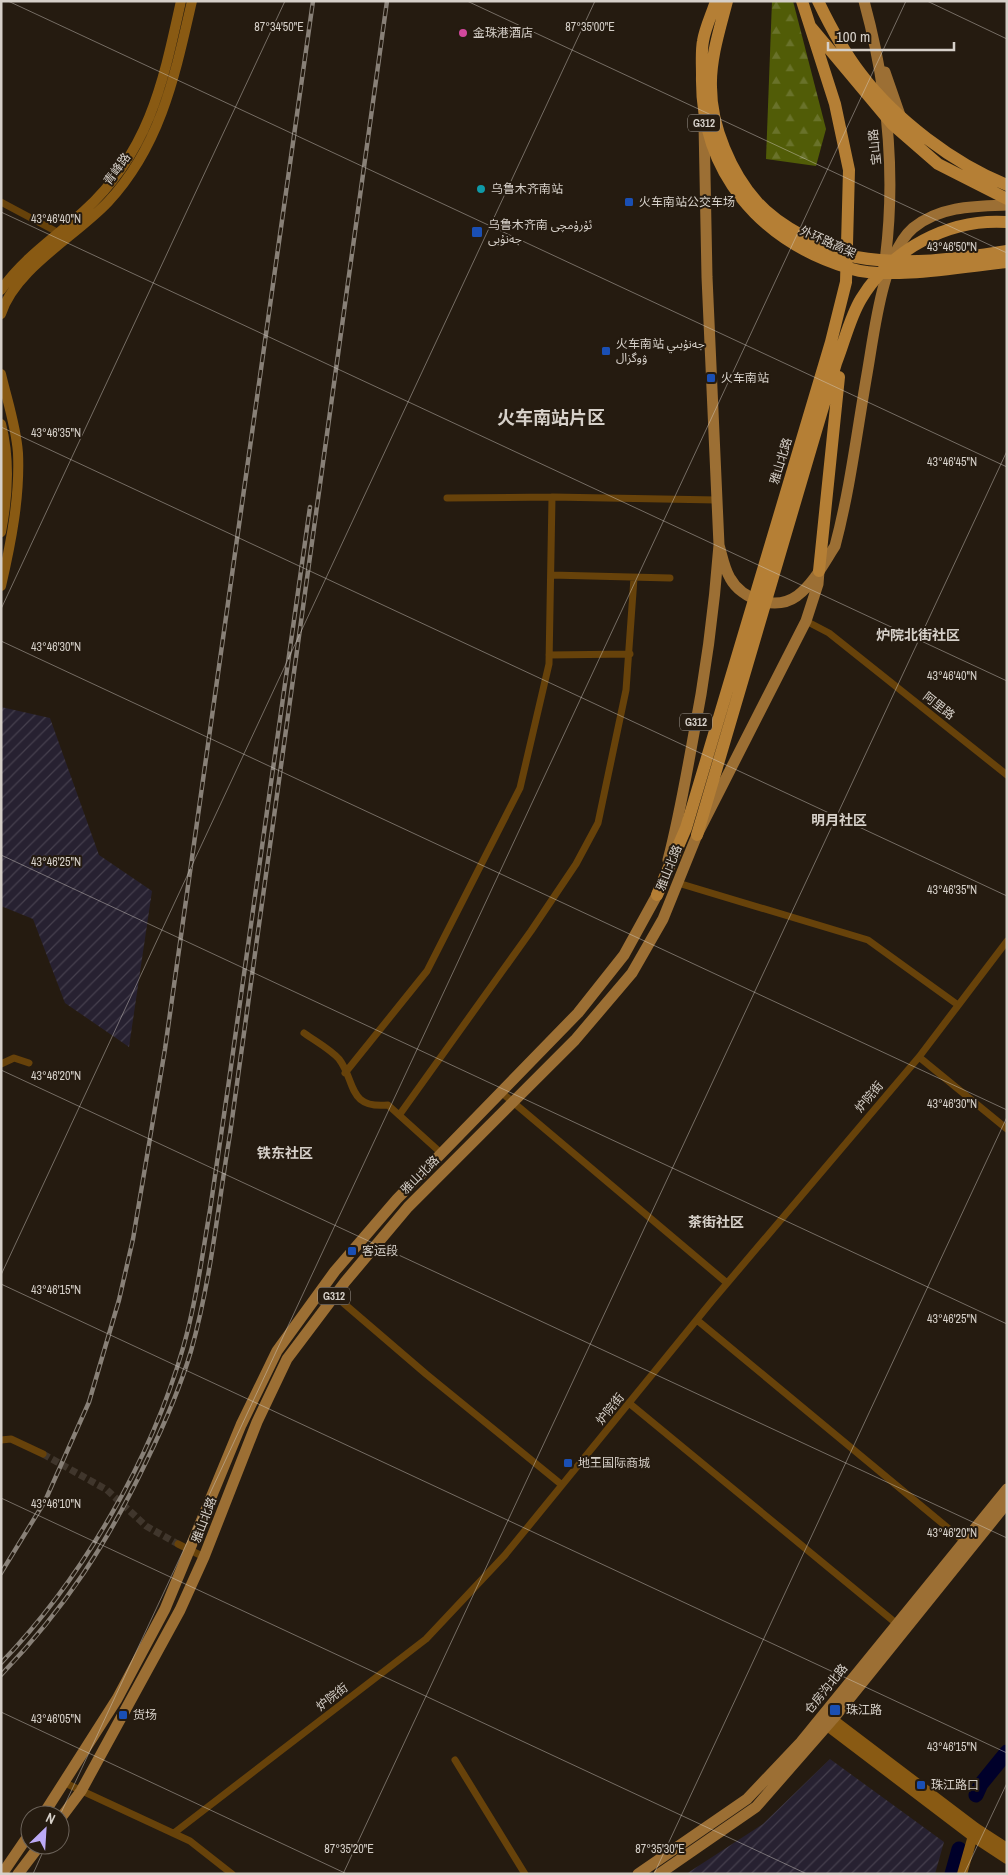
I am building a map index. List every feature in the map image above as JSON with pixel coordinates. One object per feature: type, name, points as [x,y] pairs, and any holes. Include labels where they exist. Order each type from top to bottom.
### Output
[{"type":"highway","name":"外环路高架","points":[[716,1],[703,41],[702,94],[707,134],[726,178],[753,211],[781,235],[811,252],[853,269],[890,273],[1007,262]]},
{"type":"highway","name":"外环路高架","points":[[727,1],[718,36],[711,87],[717,127],[737,173],[757,202],[787,226],[819,243],[855,257],[945,261],[1007,251]]},
{"type":"highway","name":"雅山北路","points":[[657,896],[686,828],[831,342],[846,282],[849,170],[835,104],[802,1]]},
{"type":"highway","points":[[818,1],[832,21],[861,75],[900,116],[947,153],[1007,185]]},
{"type":"highway","points":[[828,1],[832,21]]},
{"type":"highway","points":[[810,26],[892,124],[938,164],[1007,199]]},
{"type":"highway","points":[[697,836],[844,344],[860,300],[877,276],[901,253],[929,236],[995,221],[1007,222]]},
{"type":"highway","points":[[819,571],[844,344]]},
{"type":"main road","name":"青峰路","points":[[1,290],[23,263],[84,211],[115,177],[144,131],[162,84],[181,1]]},
{"type":"main road","name":"青峰路","points":[[1,314],[19,282],[108,202],[141,157],[169,97],[192,1]]},
{"type":"main road","name":"G312","points":[[711,1],[704,125],[707,277],[719,545]]},
{"type":"main road","name":"宝山路","points":[[864,1],[878,51],[891,161],[890,230],[881,292]]},
{"type":"main road","points":[[878,51],[910,136],[932,160],[965,177],[1007,179]]},
{"type":"main road","points":[[881,292],[900,243],[913,228],[940,212],[1007,205]]},
{"type":"main road","name":"G312","points":[[819,571],[835,546],[839,532],[881,292]]},
{"type":"main road","points":[[1,374],[16,436],[18,454],[8,490],[1,532]]},
{"type":"main road","points":[[1,424],[5,437],[8,490],[1,586]]},
{"type":"main road","points":[[719,545],[730,580],[744,593],[763,603],[776,603],[794,598],[805,589],[819,571]]},
{"type":"main road","name":"雅山北路","points":[[50,1805],[117,1700],[165,1609],[241,1425],[277,1352],[335,1270],[397,1199],[578,1014],[624,954],[657,896],[677,826],[697,721],[715,603],[719,545]]},
{"type":"main road","name":"雅山北路","points":[[70,1806],[81,1791],[180,1610],[204,1557],[257,1422],[287,1359],[334,1295],[408,1207],[575,1040],[632,973],[663,919],[697,836],[806,621],[818,584],[819,571]]},
{"type":"main road","name":"仓房沟北路","points":[[659,1874],[756,1807],[967,1544],[1007,1489]]},
{"type":"main road","name":"仓房沟北路","points":[[638,1874],[747,1799],[826,1719],[897,1624],[967,1544],[1007,1503]]},
{"type":"main road","points":[[826,1719],[1007,1859]]},
{"type":"main road","points":[[974,1832],[1007,1848]]},
{"type":"main road","points":[[962,1874],[974,1832]]},
{"type":"main road","points":[[2,1874],[20,1848]]},
{"type":"main road","points":[[18,1874],[32,1855]]},
{"type":"street","points":[[1,202],[59,233]]},
{"type":"street","points":[[447,498],[552,497],[717,500]]},
{"type":"street","points":[[345,1073],[427,971],[516,797],[524,770],[549,656],[552,497]]},
{"type":"street","points":[[551,575],[670,578]]},
{"type":"street","points":[[400,1114],[531,931],[576,864],[598,823],[626,690],[634,578]]},
{"type":"street","name":"阿里路","points":[[806,621],[829,633],[1007,775]]},
{"type":"street","points":[[549,656],[630,654]]},
{"type":"street","points":[[678,884],[868,940],[958,1005]]},
{"type":"street","name":"炉院街","points":[[174,1833],[426,1639],[505,1555],[727,1283],[918,1057],[1007,941]]},
{"type":"street","points":[[304,1033],[339,1060],[353,1090],[362,1100],[375,1106],[388,1105],[441,1153]]},
{"type":"street","points":[[918,1057],[1007,1129]]},
{"type":"street","points":[[1,1064],[14,1058],[29,1063]]},
{"type":"street","points":[[501,1092],[727,1283]]},
{"type":"street","points":[[334,1295],[426,1374],[562,1485]]},
{"type":"street","points":[[697,1320],[967,1544]]},
{"type":"street","points":[[629,1403],[897,1624]]},
{"type":"street","points":[[1,1440],[11,1439],[43,1454]]},
{"type":"street","points":[[178,1544],[204,1557]]},
{"type":"street","points":[[455,1760],[525,1874]]},
{"type":"street","points":[[65,1783],[190,1841],[232,1874]]},
{"type":"shaded area","points":[[1,707],[50,718],[99,855],[152,891],[129,1047],[65,1003],[33,919],[1,906]]},
{"type":"shaded area","points":[[830,1759],[944,1842],[935,1874],[686,1874],[763,1824]]},
{"type":"green space","points":[[772,1],[793,1],[826,129],[816,166],[766,159]]},
{"type":"waterway","points":[[976,1795],[981,1784],[1007,1752]]},
{"type":"waterway","points":[[952,1874],[959,1849]]},
{"type":"tunnel","points":[[43,1454],[107,1490],[146,1526],[178,1544]]},
{"type":"railway","points":[[1,1573],[45,1501],[89,1402],[119,1300],[133,1239],[165,1049],[313,1]]},
{"type":"railway","points":[[1,1675],[46,1625],[83,1574],[132,1491],[171,1406],[187,1365],[198,1324],[209,1270],[230,1134],[387,1]]},
{"type":"railway","points":[[1,1663],[31,1630],[59,1594],[86,1556],[110,1516],[133,1475],[152,1433],[169,1390],[188,1331],[232,1063],[310,507]]},
{"type":"place","name":"金珠港酒店","points":[[463,33]]},
{"type":"place","name":"乌鲁木齐南站","points":[[481,189]]},
{"type":"place","name":"火车南站公交车场","points":[[629,202]]},
{"type":"place","name":"乌鲁木齐南 ئۇرۇمچى جەنۇبى","points":[[477,232]]},
{"type":"place","name":"火车南站 جەنۇبىي ۋوگزال","points":[[606,351]]},
{"type":"place","name":"火车南站","points":[[711,378]]},
{"type":"place","name":"客运段","points":[[352,1251]]},
{"type":"place","name":"地王国际商城","points":[[568,1463]]},
{"type":"place","name":"珠江路","points":[[835,1710]]},
{"type":"place","name":"货场","points":[[123,1715]]},
{"type":"place","name":"珠江路口","points":[[921,1785]]},
{"type":"district","name":"火车南站片区","points":[[551,418]]},
{"type":"district","name":"炉院北街社区","points":[[918,635]]},
{"type":"district","name":"明月社区","points":[[839,820]]},
{"type":"district","name":"铁东社区","points":[[285,1153]]},
{"type":"district","name":"茶街社区","points":[[716,1222]]}]
